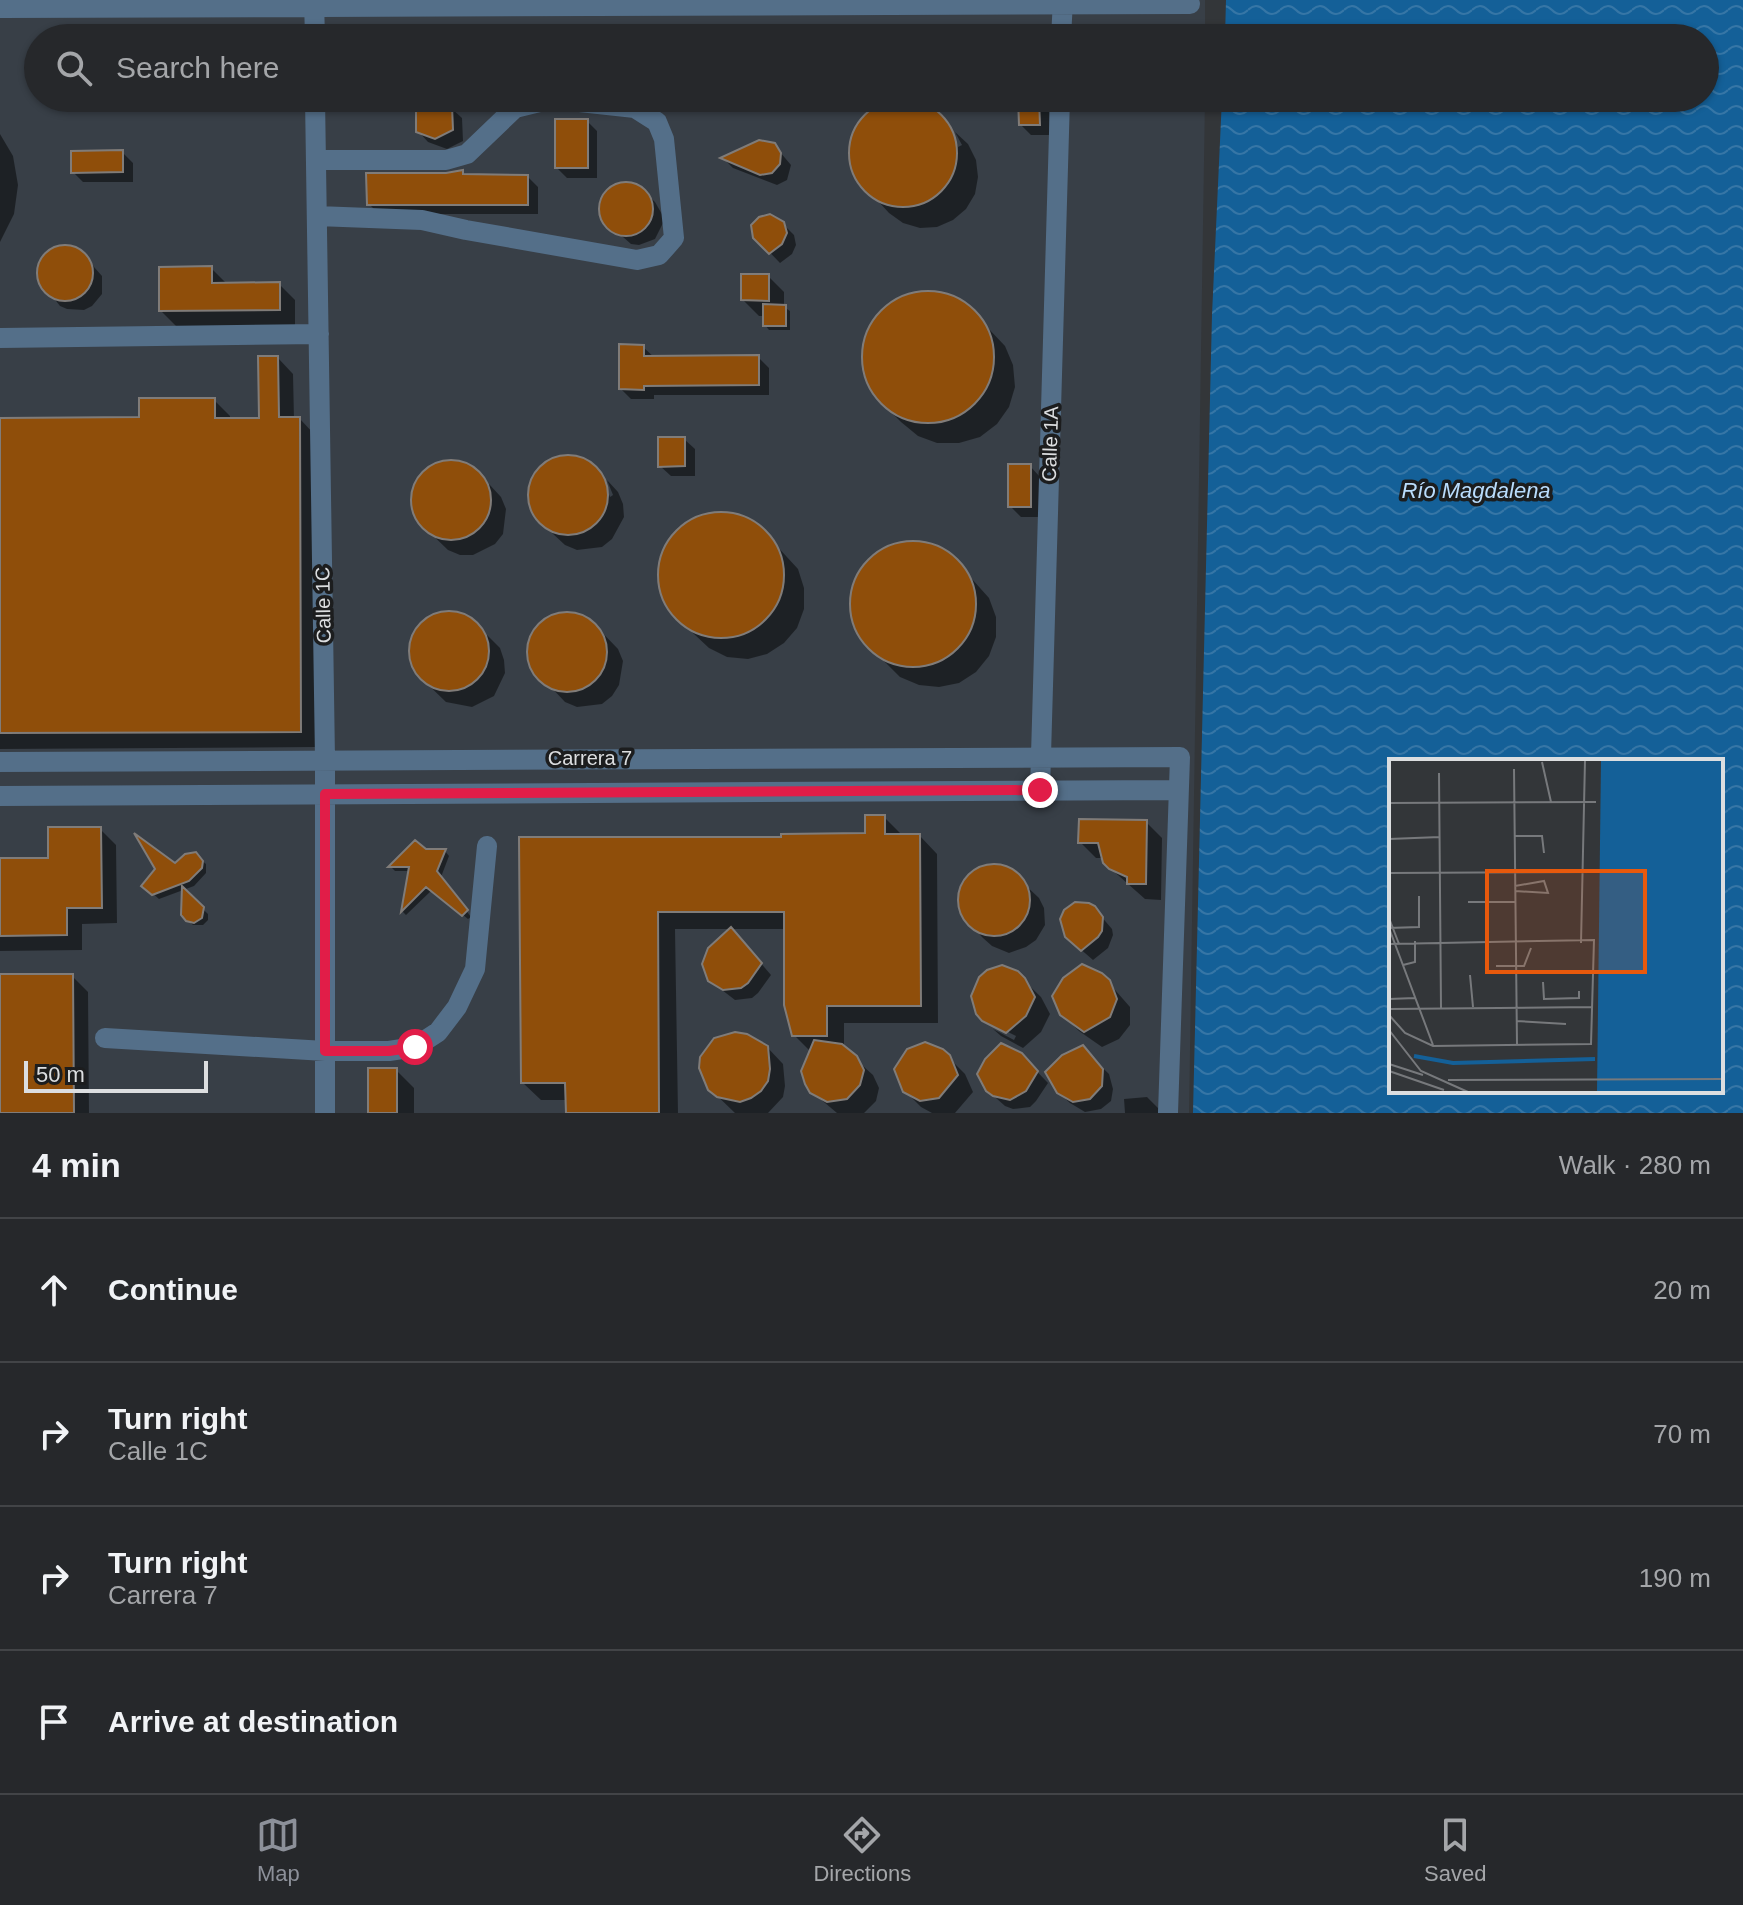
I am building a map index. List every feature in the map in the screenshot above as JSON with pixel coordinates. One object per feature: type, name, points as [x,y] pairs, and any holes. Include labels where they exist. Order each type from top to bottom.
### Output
[{"type":"street","points":[[1061,24],[1062,2]]},
{"type":"street","points":[[314,3],[315,24]]},
{"type":"street","points":[[0,8],[314,3],[1190,4]]},
{"type":"street","name":"Calle 1C","points":[[315,112],[325,759],[325,1113]]},
{"type":"street","points":[[316,160],[446,160],[467,154],[511,112]]},
{"type":"street","points":[[317,216],[422,220],[637,260],[659,255],[674,238],[664,139],[657,122],[641,112]]},
{"type":"street","name":"Calle 1A","points":[[1040,790],[1060,112]]},
{"type":"street","points":[[0,338],[319,334]]},
{"type":"street","points":[[715,757],[715,792]]},
{"type":"street","name":"Carrera 7","points":[[0,762],[1180,757],[1178,790],[0,796]]},
{"type":"street","points":[[480,759],[481,794]]},
{"type":"street","points":[[1168,1113],[1178,790]]},
{"type":"street","points":[[105,1038],[325,1051],[389,1051],[415,1047],[438,1032],[457,1007],[475,969],[487,846]]},
{"type":"shaded area","points":[[0,0],[1205,0],[1205,24],[24,24],[24,112],[1205,112],[1189,1113],[0,1113]]},
{"type":"water","name":"Río Magdalena","points":[[1226,0],[1743,0],[1743,1113],[1193,1113],[1212,315],[1221,112],[1719,112],[1719,24],[1225,24]]},
{"type":"building","points":[[416,112],[452,112],[453,130],[435,139],[416,132]]},
{"type":"building","points":[[868,112],[938,112],[948,123],[956,142],[956,164],[948,183],[933,198],[914,206],[892,206],[873,198],[858,183],[850,164],[853,132]]},
{"type":"building","points":[[1019,112],[1040,112],[1040,125],[1019,125]]},
{"type":"building","points":[[555,119],[588,119],[588,168],[555,168]]},
{"type":"building","points":[[759,140],[775,143],[781,153],[780,164],[772,173],[760,175],[720,158]]},
{"type":"building","points":[[123,150],[123,172],[71,173],[71,151]]},
{"type":"building","points":[[463,170],[463,174],[528,175],[528,205],[367,205],[366,173],[446,173]]},
{"type":"building","points":[[626,182],[645,190],[653,209],[645,228],[626,236],[607,228],[599,209],[607,190]]},
{"type":"building","points":[[770,214],[784,222],[787,233],[782,244],[769,254],[753,238],[751,225],[759,217]]},
{"type":"building","points":[[65,245],[85,253],[93,273],[85,293],[65,301],[45,293],[37,273],[45,253]]},
{"type":"building","points":[[212,266],[212,283],[280,282],[280,310],[159,311],[159,267]]},
{"type":"building","points":[[741,274],[769,274],[769,301],[741,300]]},
{"type":"building","points":[[928,291],[953,296],[975,310],[989,332],[994,357],[989,382],[975,404],[953,418],[928,423],[903,418],[881,404],[867,382],[862,357],[867,332],[881,310],[903,296]]},
{"type":"building","points":[[763,304],[786,305],[786,326],[763,326]]},
{"type":"building","points":[[619,344],[644,345],[644,356],[759,355],[759,385],[619,389]]},
{"type":"building","points":[[258,356],[278,356],[279,417],[300,417],[301,732],[0,733],[0,418],[139,417],[139,398],[215,398],[215,418],[259,418]]},
{"type":"building","points":[[658,437],[685,437],[685,466],[658,467]]},
{"type":"building","points":[[560,455],[576,455],[597,466],[608,487],[608,503],[597,524],[576,535],[560,535],[546,529],[534,517],[528,503],[528,487],[534,473],[546,461]]},
{"type":"building","points":[[443,460],[459,460],[480,471],[491,492],[491,508],[480,529],[459,540],[443,540],[429,534],[417,522],[411,508],[411,492],[417,478],[429,466]]},
{"type":"building","points":[[1008,464],[1031,464],[1031,507],[1008,507]]},
{"type":"building","points":[[721,512],[745,517],[766,530],[779,551],[784,575],[779,599],[766,620],[745,633],[721,638],[697,633],[676,620],[663,599],[658,575],[663,551],[676,530],[697,517]]},
{"type":"building","points":[[913,541],[937,546],[957,560],[971,580],[976,604],[971,628],[957,648],[937,662],[913,667],[889,662],[869,648],[855,628],[850,604],[855,580],[869,560],[889,546]]},
{"type":"building","points":[[441,611],[457,611],[478,622],[489,643],[489,659],[478,680],[457,691],[441,691],[427,685],[415,673],[409,659],[409,643],[415,629],[427,617]]},
{"type":"building","points":[[559,612],[575,612],[596,623],[607,644],[607,660],[596,681],[575,692],[559,692],[545,686],[533,674],[527,660],[527,644],[533,630],[545,618]]},
{"type":"building","points":[[865,815],[885,815],[885,834],[920,834],[921,1006],[827,1006],[827,1036],[792,1036],[784,1005],[784,912],[658,912],[659,1113],[566,1113],[565,1083],[521,1083],[519,837],[781,837],[781,834],[865,833]]},
{"type":"building","points":[[1079,819],[1147,820],[1146,884],[1127,884],[1127,877],[1109,869],[1103,863],[1098,843],[1078,843]]},
{"type":"building","points":[[48,827],[101,827],[102,908],[67,908],[67,935],[0,936],[0,858],[48,858]]},
{"type":"building","points":[[134,833],[175,863],[185,854],[196,852],[203,861],[202,868],[189,881],[152,895],[141,886],[155,869]]},
{"type":"building","points":[[415,840],[426,849],[446,849],[437,871],[468,910],[462,916],[426,887],[401,912],[409,867],[388,867]]},
{"type":"building","points":[[994,864],[1014,870],[1024,880],[1030,900],[1024,920],[1014,930],[994,936],[974,930],[964,920],[958,900],[964,880],[974,870]]},
{"type":"building","points":[[182,886],[204,907],[202,918],[194,923],[186,921],[181,915]]},
{"type":"building","points":[[1075,902],[1095,906],[1103,917],[1102,931],[1081,951],[1065,937],[1060,919],[1064,910]]},
{"type":"building","points":[[731,927],[762,963],[741,988],[723,990],[708,981],[702,964],[708,948]]},
{"type":"building","points":[[1082,964],[1110,980],[1117,999],[1110,1017],[1084,1032],[1060,1015],[1052,996],[1063,978]]},
{"type":"building","points":[[1002,965],[1018,971],[1035,997],[1026,1016],[1006,1033],[982,1021],[976,1014],[971,996],[979,977],[987,970]]},
{"type":"building","points":[[0,974],[73,974],[74,1113],[0,1113]]},
{"type":"building","points":[[735,1032],[747,1034],[768,1046],[770,1069],[768,1081],[761,1091],[740,1102],[717,1097],[708,1090],[699,1068],[700,1057],[714,1038]]},
{"type":"building","points":[[814,1040],[842,1044],[857,1056],[864,1070],[860,1085],[847,1099],[827,1102],[810,1093],[801,1071]]},
{"type":"building","points":[[925,1042],[950,1055],[958,1075],[939,1098],[920,1101],[903,1092],[894,1069],[907,1049]]},
{"type":"building","points":[[1001,1043],[1022,1053],[1038,1071],[1026,1091],[1010,1100],[986,1091],[977,1074],[985,1059]]},
{"type":"building","points":[[1083,1045],[1103,1069],[1102,1086],[1090,1099],[1073,1102],[1057,1093],[1045,1072],[1062,1055]]},
{"type":"building","points":[[368,1068],[397,1068],[397,1113],[368,1113]]},
{"type":"route","points":[[415,1047],[389,1051],[325,1051],[325,794],[1040,790]]}]
